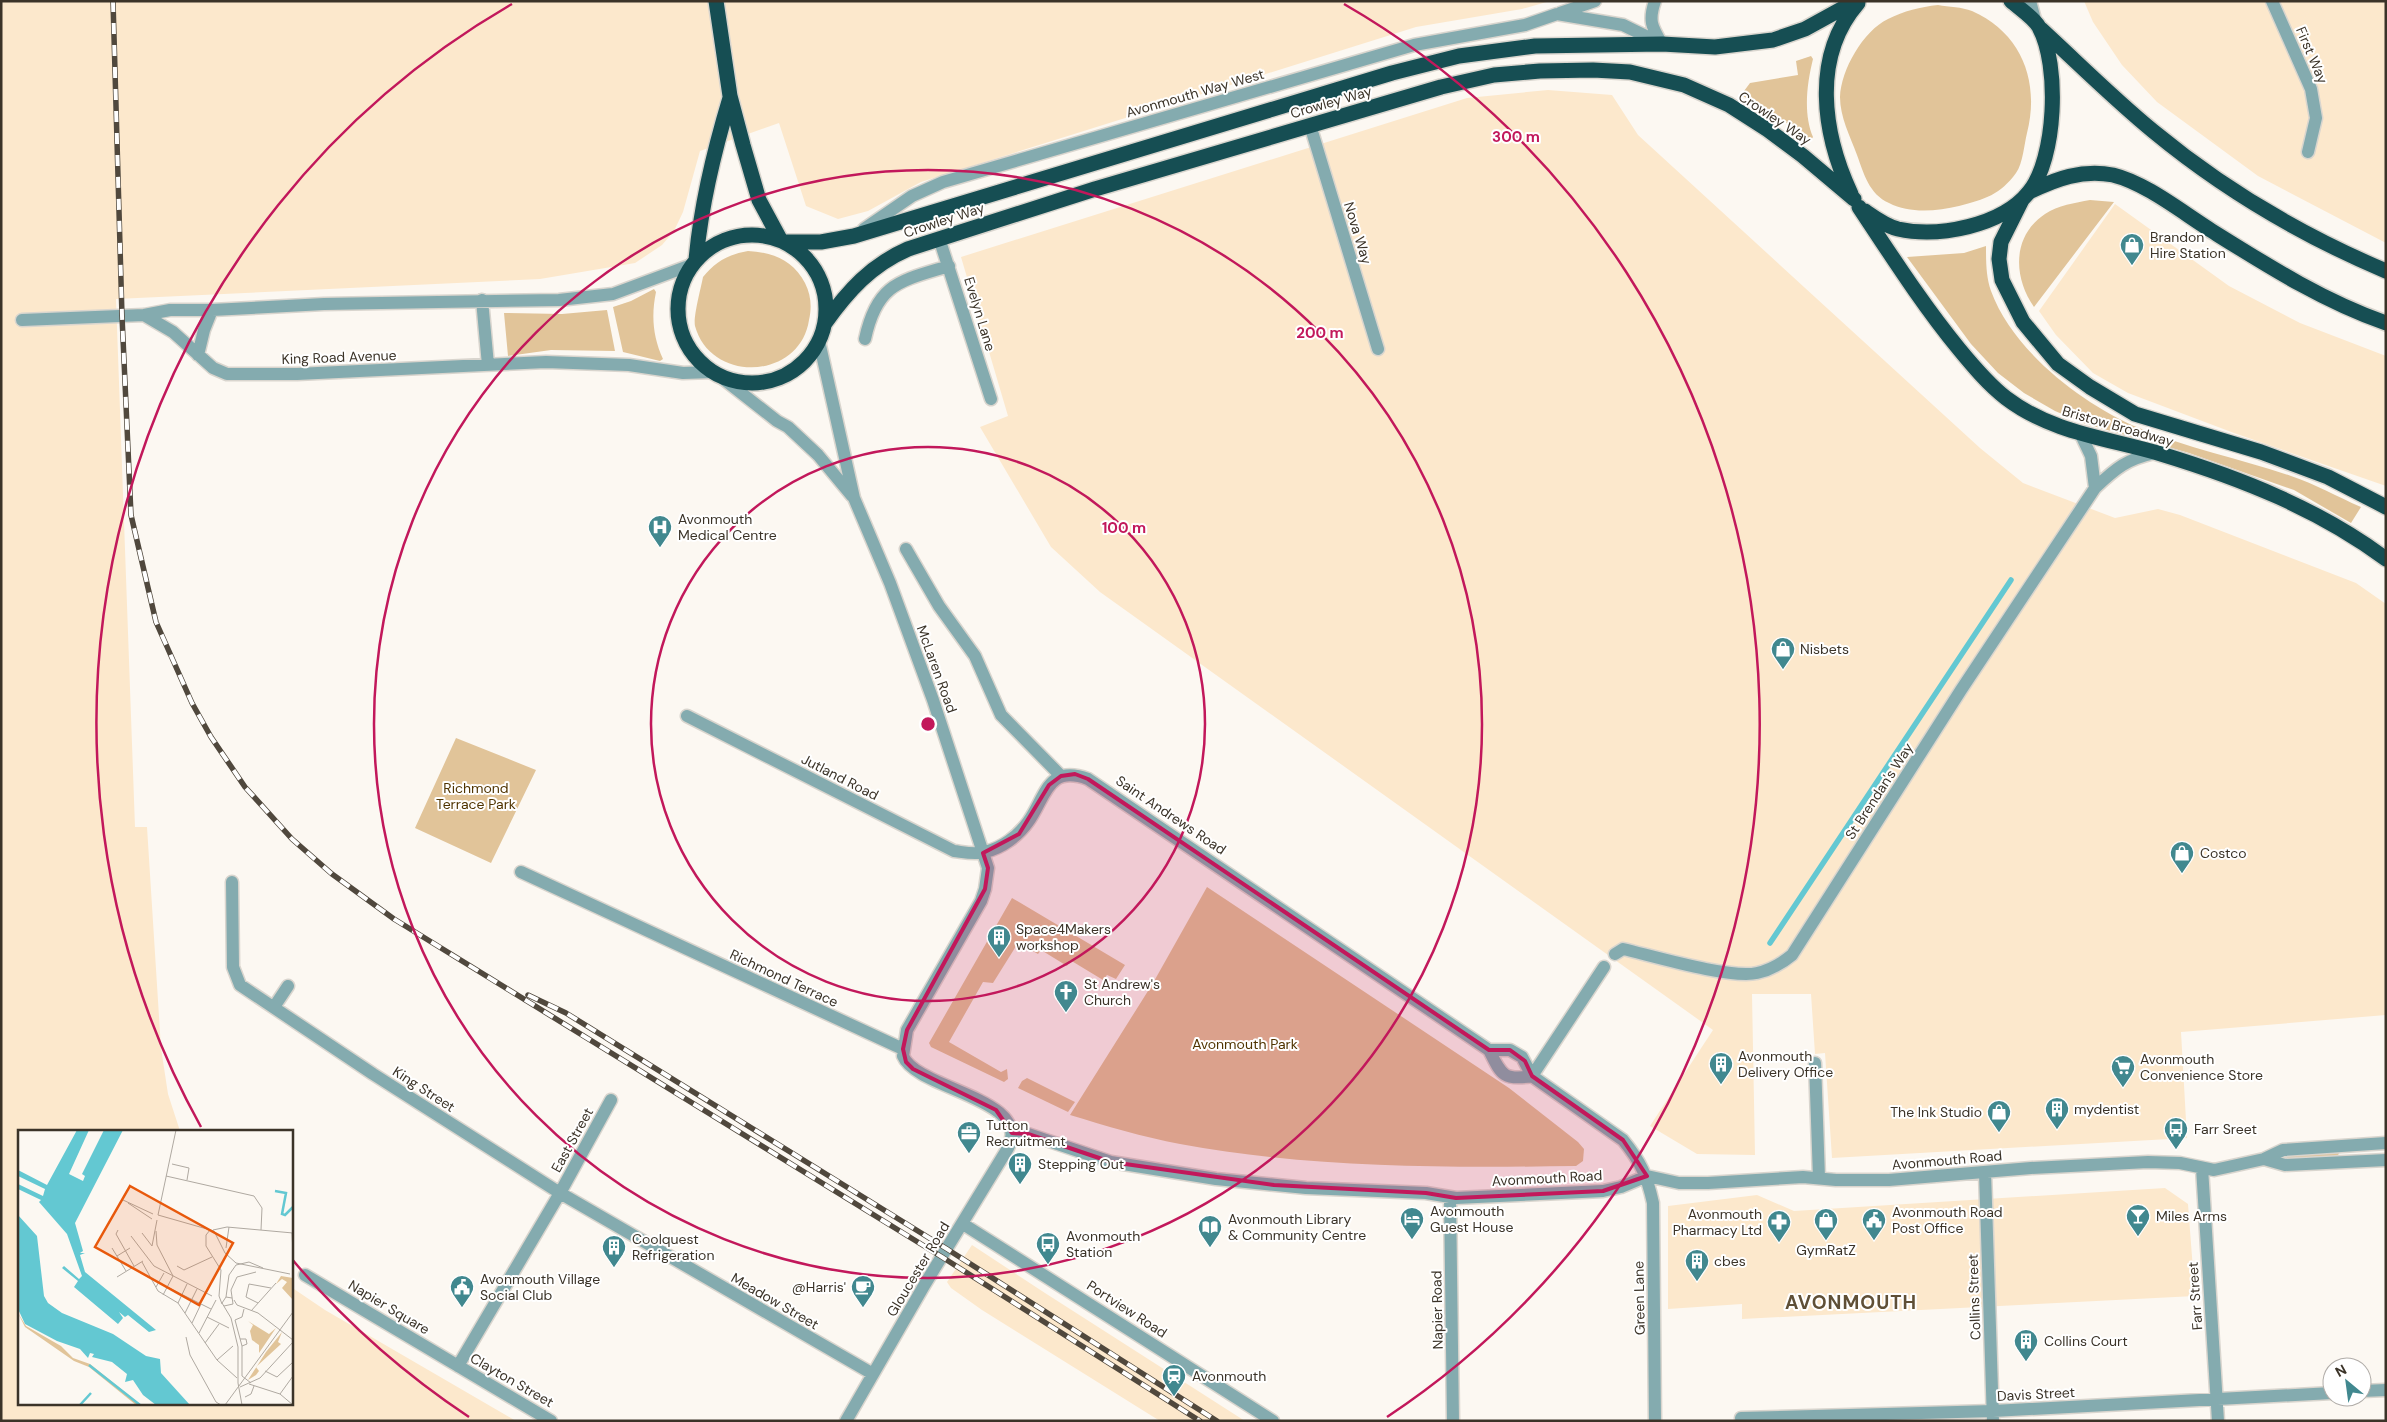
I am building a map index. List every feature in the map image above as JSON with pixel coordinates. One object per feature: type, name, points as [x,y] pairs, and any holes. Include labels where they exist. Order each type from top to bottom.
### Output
[{"type":"highway","points":[[716,1],[730,96],[759,200],[783,240],[805,256],[819,276],[826,299],[825,323],[819,341],[804,362],[783,377],[765,382],[745,383],[717,374],[694,356],[685,341],[679,323],[679,293],[694,262],[700,216],[713,155],[730,96]]},
{"type":"highway","points":[[1858,1],[1842,26],[1835,45],[1825,92],[1826,116],[1843,178],[1856,203],[1879,221],[1896,229],[1920,232],[1946,231],[1992,219],[2026,195],[2054,180],[2082,174],[2102,174],[2122,178],[2150,192],[2283,276],[2356,313],[2386,323]]},
{"type":"highway","name":"Crowley Way","points":[[783,240],[821,242],[854,236],[1383,76],[1459,56],[1535,46],[1662,44],[1715,48],[1773,40],[1812,26],[1858,1]]},
{"type":"highway","points":[[2011,1],[2153,131],[2220,181],[2334,248],[2386,271]]},
{"type":"highway","name":"Bristow Broadway","points":[[2038,26],[2051,77],[2053,113],[2044,162],[2001,242],[1999,259],[2002,280],[2023,322],[2058,364],[2090,387],[2135,414],[2261,452],[2328,477],[2386,507]]},
{"type":"highway","name":"Crowley Way","points":[[825,323],[846,296],[877,265],[908,249],[1095,189],[1310,125],[1441,87],[1494,75],[1540,71],[1593,70],[1630,72],[1684,86],[1742,113],[1803,156],[1856,203]]},
{"type":"highway","name":"Bristow Broadway","points":[[1856,203],[1937,322],[1978,372],[2006,398],[2056,426],[2082,435],[2155,453],[2216,471],[2300,507],[2351,535],[2386,558]]},
{"type":"highway","points":[[694,262],[716,243],[729,238],[754,234],[783,240]]},
{"type":"street","name":"Avonmouth Way West","points":[[854,236],[912,196],[943,182],[1414,45],[1525,25],[1595,1]]},
{"type":"street","points":[[1655,1],[1650,14],[1652,28],[1662,44]]},
{"type":"street","points":[[2030,1],[2038,26]]},
{"type":"street","name":"First Way","points":[[2272,1],[2311,89],[2316,118],[2308,152]]},
{"type":"street","name":"Avonmouth Way West","points":[[1557,14],[1623,25],[1662,44]]},
{"type":"street","name":"Nova Way","points":[[1310,125],[1378,349]]},
{"type":"street","name":"Evelyn Lane","points":[[939,238],[991,399]]},
{"type":"street","points":[[22,320],[144,315],[170,310],[212,310],[324,304],[560,300],[613,294],[694,262]]},
{"type":"street","points":[[865,339],[869,321],[875,308],[888,290],[908,278],[949,266]]},
{"type":"street","points":[[482,300],[488,365]]},
{"type":"street","points":[[198,355],[204,330],[212,310]]},
{"type":"street","name":"King Road Avenue","points":[[144,315],[173,332],[220,372],[239,375],[546,362],[629,365],[683,373],[717,374]]},
{"type":"street","name":"McLaren Road","points":[[819,341],[854,498],[890,583],[926,682],[988,868],[983,895],[907,1030],[903,1049]]},
{"type":"street","name":"McLaren Road","points":[[717,374],[777,421],[788,427],[818,455],[854,498]]},
{"type":"street","points":[[2082,435],[2091,456],[2095,488]]},
{"type":"street","name":"St Brendan's Way","points":[[1614,954],[1623,949],[1730,973],[1756,974],[1776,967],[1792,956],[1961,690],[2095,488],[2122,464],[2134,458],[2155,453]]},
{"type":"street","points":[[906,548],[939,606],[976,656],[1001,715],[1061,776],[1049,785],[1029,821],[1019,834],[995,849],[983,853]]},
{"type":"street","name":"Jutland Road","points":[[687,716],[954,851],[983,853]]},
{"type":"street","name":"Saint Andrews Road","points":[[1061,776],[1075,774],[1088,779],[1489,1050],[1499,1070],[1507,1077],[1513,1079],[1532,1076]]},
{"type":"street","name":"Richmond Terrace","points":[[522,872],[903,1049]]},
{"type":"street","name":"King Street","points":[[232,882],[233,968],[240,985],[560,1194]]},
{"type":"street","points":[[1532,1076],[1604,967]]},
{"type":"street","points":[[274,1007],[288,986]]},
{"type":"street","points":[[903,1049],[906,1062],[913,1069],[996,1110],[1010,1125],[1012,1133]]},
{"type":"street","name":"Saint Andrews Road","points":[[1489,1050],[1510,1050],[1522,1057],[1532,1076],[1624,1140],[1635,1154],[1647,1176]]},
{"type":"street","points":[[1815,1062],[1819,1178]]},
{"type":"street","name":"East Street","points":[[458,1366],[560,1194],[611,1100]]},
{"type":"street","name":"Avonmouth Road","points":[[1012,1133],[1028,1134],[1111,1162],[1216,1179],[1351,1192],[1426,1193],[1450,1198],[1603,1191],[1621,1187],[1647,1176],[1672,1183],[1819,1178],[1836,1180],[1889,1180],[2148,1162],[2180,1163],[2202,1168],[2225,1169],[2264,1159],[2283,1150],[2386,1143]]},
{"type":"street","name":"Gloucester Road","points":[[846,1421],[925,1284],[1008,1148],[1012,1133]]},
{"type":"street","name":"Avonmouth Road","points":[[2264,1159],[2285,1164],[2386,1160]]},
{"type":"street","name":"Farr Street","points":[[2202,1168],[2218,1421]]},
{"type":"street","name":"Collins Street","points":[[1985,1172],[1993,1416]]},
{"type":"street","name":"Green Lane","points":[[1647,1176],[1653,1203],[1655,1421]]},
{"type":"street","name":"Meadow Street","points":[[560,1194],[873,1374]]},
{"type":"street","name":"Napier Road","points":[[1450,1198],[1454,1421]]},
{"type":"street","name":"Portview Road","points":[[963,1224],[1273,1421]]},
{"type":"street","name":"Napier Square","points":[[305,1275],[458,1366]]},
{"type":"street","name":"Clayton Street","points":[[458,1366],[551,1421]]},
{"type":"street","points":[[2372,1391],[2386,1390]]},
{"type":"street","name":"Davis Street","points":[[1741,1418],[1993,1416],[2322,1394]]},
{"type":"highlighted area","points":[[1075,774],[1088,779],[1489,1050],[1510,1050],[1525,1061],[1532,1076],[1623,1140],[1647,1176],[1603,1191],[1456,1198],[1426,1193],[1274,1185],[1111,1162],[1028,1134],[1012,1133],[996,1110],[913,1069],[906,1062],[903,1049],[907,1030],[985,889],[988,868],[983,853],[1019,834],[1049,785],[1061,776]]},
{"type":"shaded area","points":[[1,1],[1550,1],[1522,9],[1416,27],[921,182],[868,211],[838,219],[806,206],[779,123],[700,151],[683,212],[674,231],[662,245],[635,263],[540,279],[116,299],[135,827],[147,827],[161,1048],[168,1094],[180,1130],[18,1130],[18,1404],[292,1404],[292,1288],[325,1310],[516,1421],[1,1421]]},
{"type":"shaded area","points":[[2084,1],[2386,1],[2386,243],[2258,176],[2157,102],[2122,65],[2093,22]]},
{"type":"shaded area","points":[[1548,90],[1612,95],[1638,135],[1980,448],[2023,483],[2115,518],[2158,509],[2180,515],[2356,583],[2386,604],[2386,1015],[2181,1032],[2187,1138],[1832,1158],[1825,1053],[1815,1054],[1811,994],[1752,994],[1755,1155],[1697,1154],[1650,1126],[1713,1030],[1100,592],[1051,547],[980,427],[1008,416],[961,257],[1467,98]]},
{"type":"shaded area","points":[[2115,204],[2229,286],[2300,323],[2386,356],[2386,486],[2234,433],[2128,393],[2093,373],[2056,335],[2039,311]]},
{"type":"shaded area","points":[[2165,1188],[2188,1204],[2195,1296],[1742,1319],[1742,1304],[1668,1309],[1668,1206],[1757,1195],[1794,1211]]},
{"type":"shaded area","points":[[972,1245],[1245,1421],[1160,1421],[982,1310],[951,1288],[947,1282]]},
{"type":"green space","points":[[1938,5],[1972,11],[1989,20],[2004,32],[2015,46],[2023,61],[2031,96],[2030,114],[2020,164],[2016,173],[1998,191],[1984,198],[1959,206],[1933,210],[1906,209],[1882,199],[1868,183],[1842,112],[1840,104],[1841,86],[1855,52],[1870,32],[1888,19],[1900,14],[1918,8]]},
{"type":"green space","points":[[1811,56],[1813,59],[1809,78],[1807,109],[1813,137],[1811,140],[1768,110],[1741,95],[1750,83],[1798,75],[1796,61]]},
{"type":"green space","points":[[2090,200],[2114,202],[2034,307],[2022,283],[2020,270],[2021,245],[2026,234],[2034,223],[2055,208]]},
{"type":"green space","points":[[1986,246],[1989,286],[2001,313],[2032,354],[2073,390],[2117,418],[2139,428],[2176,442],[2291,476],[2361,507],[2351,523],[2294,490],[2189,453],[2086,424],[2055,411],[2024,393],[1998,373],[1971,344],[1907,257],[1964,253]]},
{"type":"green space","points":[[748,251],[765,253],[788,263],[805,283],[810,301],[809,320],[802,340],[790,354],[773,364],[755,367],[736,365],[718,358],[704,345],[695,326],[696,309],[703,277],[712,267],[723,260],[735,254]]},
{"type":"green space","points":[[654,289],[656,292],[654,326],[657,343],[663,359],[660,361],[623,352],[613,307],[631,301]]},
{"type":"green space","points":[[607,310],[615,351],[551,350],[508,356],[504,313],[562,314]]},
{"type":"green space","name":"Richmond Terrace Park","points":[[456,738],[536,770],[491,863],[415,828]]},
{"type":"green space","name":"Avonmouth Park","points":[[1207,887],[1509,1088],[1578,1142],[1584,1149],[1583,1161],[1576,1166],[1477,1167],[1377,1165],[1278,1158],[1180,1144],[1070,1115],[1153,983]]},
{"type":"green space","points":[[1012,898],[1125,965],[1116,979],[1107,975],[1103,980],[1070,960],[1067,966],[1041,950],[1038,954],[1018,943],[993,983],[983,982],[949,1042],[1001,1072],[1007,1069],[1008,1079],[1004,1082],[931,1047],[929,1043]]},
{"type":"green space","points":[[1027,1078],[1075,1102],[1068,1112],[1018,1088],[1022,1081]]},
{"type":"green space","points":[[2336,1149],[2339,1153],[2337,1158],[2286,1161],[2282,1157],[2286,1154]]},
{"type":"waterway","points":[[1770,943],[2011,580]]},
{"type":"railway","points":[[113,1],[122,316],[131,515],[156,622],[192,703],[211,737],[245,787],[292,839],[332,874],[394,919],[942,1257],[1200,1421]]},
{"type":"railway","points":[[528,995],[566,1013],[947,1249],[1217,1421]]},
{"type":"place","name":"Brandon Hire Station","points":[[2132,266]]},
{"type":"place","name":"Avonmouth Medical Centre","points":[[660,548]]},
{"type":"place","name":"Nisbets","points":[[1783,670]]},
{"type":"place","name":"Costco","points":[[2182,874]]},
{"type":"place","name":"Space4Makers workshop","points":[[999,958]]},
{"type":"place","name":"St Andrew's Church","points":[[1066,1013]]},
{"type":"place","name":"Avonmouth Delivery Office","points":[[1721,1085]]},
{"type":"place","name":"Avonmouth Convenience Store","points":[[2123,1088]]},
{"type":"place","name":"mydentist","points":[[2057,1130]]},
{"type":"place","name":"The Ink Studio","points":[[1999,1133]]},
{"type":"place","name":"Farr Sreet","points":[[2176,1150]]},
{"type":"place","name":"Tutton Recruitment","points":[[969,1154]]},
{"type":"place","name":"Stepping Out","points":[[1020,1185]]},
{"type":"place","name":"Miles Arms","points":[[2138,1237]]},
{"type":"place","name":"Avonmouth Guest House","points":[[1412,1240]]},
{"type":"place","name":"GymRatZ","points":[[1826,1241]]},
{"type":"place","name":"Avonmouth Road Post Office","points":[[1874,1241]]},
{"type":"place","name":"Avonmouth Pharmacy Ltd","points":[[1779,1243]]},
{"type":"place","name":"Avonmouth Library & Community Centre","points":[[1210,1248]]},
{"type":"place","name":"Avonmouth Station","points":[[1048,1265]]},
{"type":"place","name":"Coolquest Refrigeration","points":[[614,1268]]},
{"type":"place","name":"cbes","points":[[1697,1282]]},
{"type":"place","name":"Avonmouth Village Social Club","points":[[462,1308]]},
{"type":"place","name":"@Harris'","points":[[863,1308]]},
{"type":"place","name":"Collins Court","points":[[2026,1362]]},
{"type":"place","name":"Avonmouth","points":[[1174,1397]]},
{"type":"district","name":"AVONMOUTH","points":[[1851,1302]]}]
